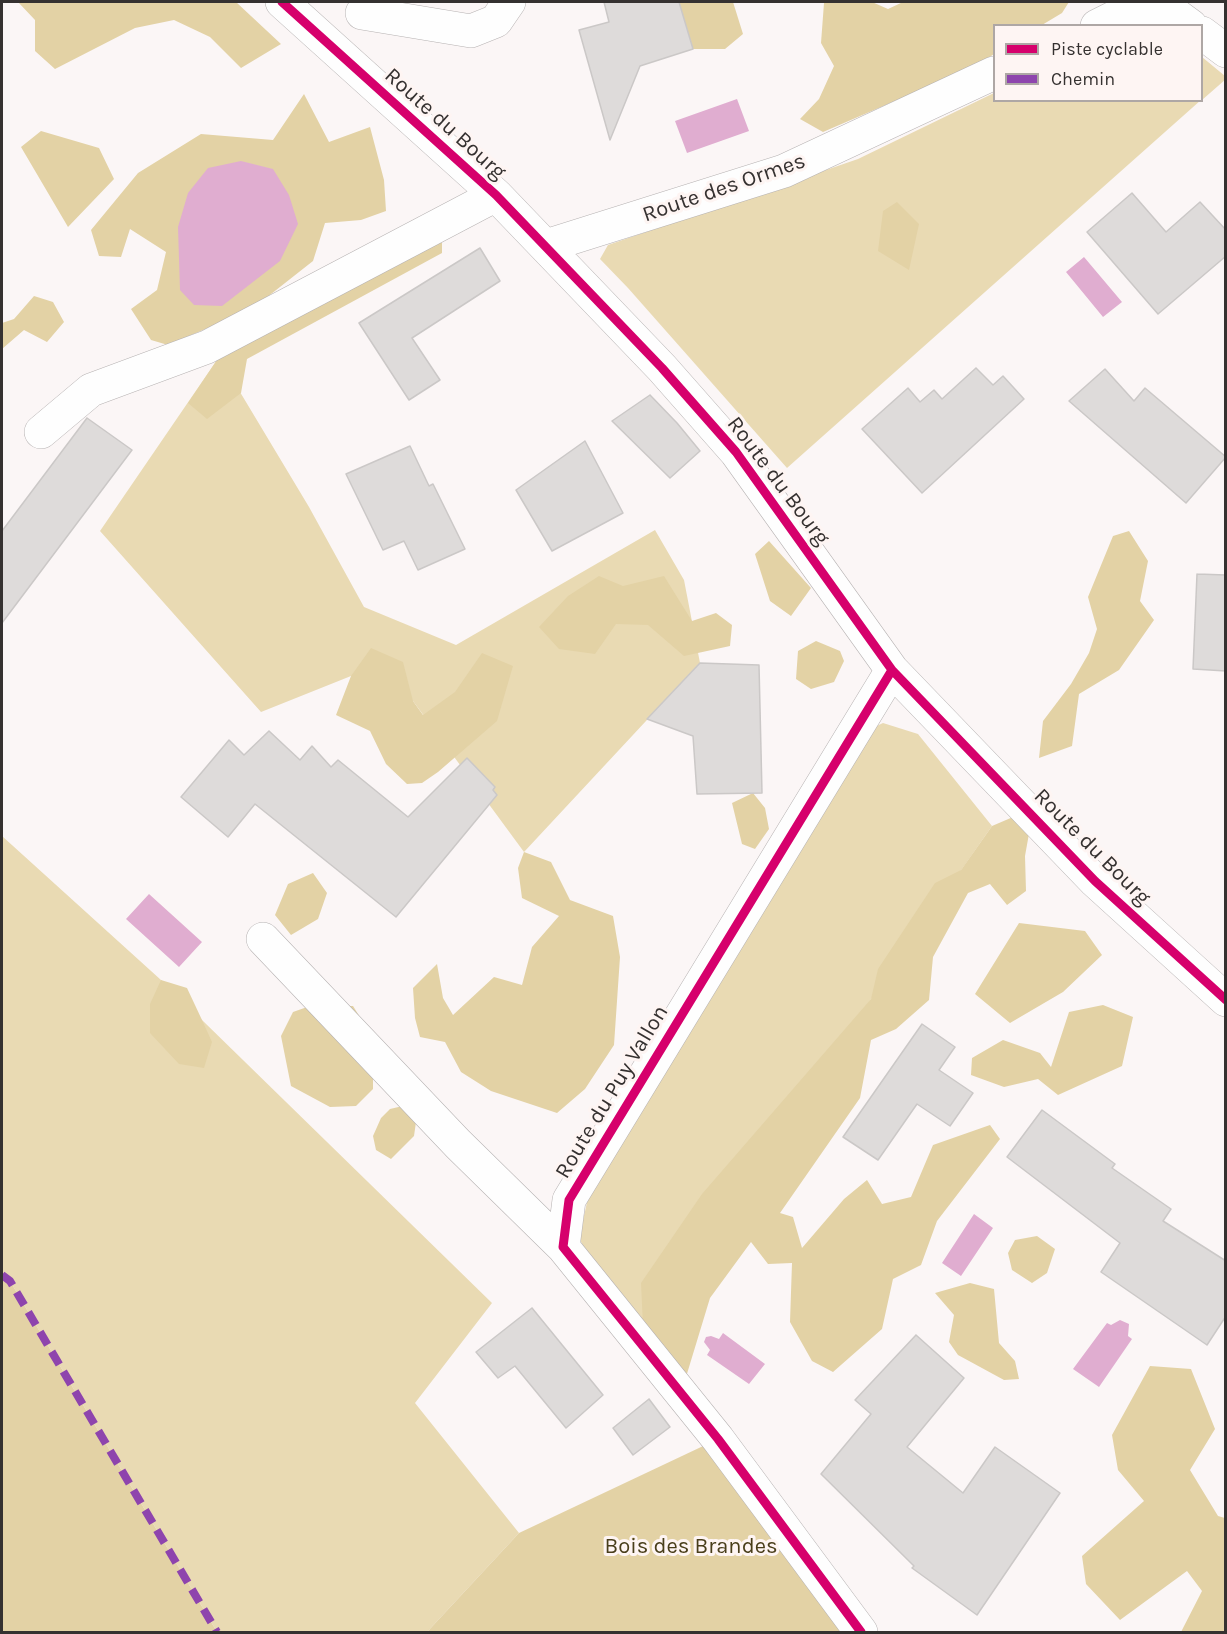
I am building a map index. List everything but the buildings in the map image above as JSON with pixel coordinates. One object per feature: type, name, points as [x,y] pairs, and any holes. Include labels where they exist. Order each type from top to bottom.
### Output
[{"type":"street","name":"Route du Bourg","points":[[282,2],[496,195],[662,368],[736,453],[892,670],[1095,881],[1226,1000]]},
{"type":"street","points":[[339,54],[356,7],[471,31],[496,21],[509,2]]},
{"type":"street","points":[[1107,14],[1172,12],[1188,24]]},
{"type":"street","points":[[1203,34],[1226,51]]},
{"type":"street","name":"Route des Ormes","points":[[546,246],[784,171],[993,73]]},
{"type":"street","points":[[41,432],[91,390],[207,347],[496,195]]},
{"type":"street","name":"Route du Puy Vallon","points":[[563,1247],[569,1200],[892,670]]},
{"type":"street","points":[[263,939],[458,1144],[563,1247],[718,1439],[861,1632]]},
{"type":"shaded area","points":[[1203,58],[1225,76],[1226,79],[1203,99]]},
{"type":"shaded area","points":[[993,93],[993,102],[1199,102],[787,468],[600,259],[608,245],[858,159]]},
{"type":"shaded area","points":[[737,99],[749,131],[687,153],[675,121]]},
{"type":"shaded area","points":[[241,161],[273,169],[289,195],[298,224],[280,261],[222,306],[194,305],[180,290],[178,227],[188,193],[208,168]]},
{"type":"shaded area","points":[[1084,257],[1122,302],[1103,317],[1066,272]]},
{"type":"shaded area","points":[[219,357],[309,507],[364,607],[456,645],[655,530],[684,580],[700,663],[524,852],[413,701],[351,676],[261,712],[100,531]]},
{"type":"shaded area","points":[[883,723],[918,734],[992,826],[640,1330],[600,1277],[579,1238],[588,1198],[866,731]]},
{"type":"shaded area","points":[[2,836],[161,980],[492,1303],[415,1403],[519,1533],[427,1632],[217,1632],[10,1281],[2,1275]]},
{"type":"shaded area","points":[[149,894],[202,942],[179,967],[126,919]]},
{"type":"shaded area","points":[[974,1214],[993,1228],[961,1276],[942,1263]]},
{"type":"shaded area","points":[[1120,1320],[1129,1324],[1128,1336],[1132,1339],[1099,1387],[1073,1369],[1107,1323],[1111,1325]]},
{"type":"shaded area","points":[[723,1333],[765,1364],[749,1384],[707,1355],[710,1350],[704,1342],[706,1337],[719,1339]]},
{"type":"green space","points":[[18,2],[236,2],[281,44],[241,68],[210,37],[174,20],[135,28],[55,69],[35,51],[35,20]]},
{"type":"green space","points":[[679,2],[733,2],[743,34],[725,49],[693,49]]},
{"type":"green space","points":[[822,2],[872,2],[888,9],[903,2],[1069,2],[1062,13],[1044,24],[993,24],[993,55],[976,66],[823,132],[800,119],[819,99],[834,66],[821,43],[824,3]]},
{"type":"green space","points":[[304,94],[329,142],[370,127],[384,180],[386,211],[361,220],[325,223],[313,261],[252,309],[168,345],[151,340],[131,309],[157,290],[166,252],[130,229],[121,257],[99,256],[91,230],[138,173],[201,134],[273,140]]},
{"type":"green space","points":[[41,131],[99,148],[114,179],[68,227],[21,147]]},
{"type":"green space","points":[[897,202],[919,224],[909,270],[878,251],[883,211]]},
{"type":"green space","points":[[431,239],[442,243],[442,253],[247,359],[241,393],[207,419],[188,403],[219,357]]},
{"type":"green space","points":[[34,296],[53,302],[64,322],[47,342],[24,330],[2,349],[2,323],[14,319]]},
{"type":"green space","points":[[1129,531],[1148,561],[1140,601],[1154,620],[1119,670],[1079,694],[1072,746],[1039,758],[1043,721],[1071,684],[1089,653],[1097,629],[1088,597],[1113,536]]},
{"type":"green space","points":[[769,541],[811,588],[791,616],[770,601],[755,554]]},
{"type":"green space","points":[[599,576],[623,586],[664,576],[692,621],[716,613],[732,625],[730,646],[684,656],[648,625],[616,624],[595,654],[559,649],[539,627],[568,596]]},
{"type":"green space","points":[[816,641],[840,651],[844,661],[834,682],[811,689],[796,679],[798,651]]},
{"type":"green space","points":[[371,648],[403,662],[413,701],[423,715],[455,692],[482,653],[513,666],[497,721],[438,772],[422,783],[407,784],[386,764],[370,731],[336,715],[351,676]]},
{"type":"green space","points":[[753,793],[765,808],[769,829],[755,849],[742,844],[732,803]]},
{"type":"green space","points":[[1013,817],[1030,828],[1025,856],[1026,891],[1007,905],[990,884],[968,893],[933,957],[929,1000],[896,1029],[871,1040],[860,1098],[780,1213],[793,1217],[802,1248],[844,1199],[867,1180],[882,1204],[911,1197],[933,1145],[990,1125],[1000,1139],[937,1221],[921,1265],[893,1279],[882,1329],[833,1372],[812,1361],[790,1322],[792,1263],[768,1264],[751,1242],[710,1298],[686,1377],[643,1326],[641,1283],[702,1194],[871,999],[878,969],[935,883],[961,870],[992,826]]},
{"type":"green space","points":[[524,852],[551,862],[570,900],[613,916],[620,957],[614,1045],[585,1089],[557,1113],[491,1091],[461,1072],[445,1042],[420,1037],[415,1018],[413,988],[437,964],[443,998],[453,1015],[494,977],[522,985],[532,947],[559,916],[522,898],[518,868]]},
{"type":"green space","points":[[313,873],[327,893],[318,919],[291,935],[275,915],[288,884]]},
{"type":"green space","points":[[1019,923],[1085,931],[1102,955],[1063,992],[1010,1023],[975,994]]},
{"type":"green space","points":[[161,980],[187,988],[212,1042],[204,1068],[179,1064],[150,1033],[150,1004]]},
{"type":"green space","points":[[1103,1005],[1133,1017],[1122,1066],[1058,1095],[1038,1079],[1004,1087],[971,1075],[972,1058],[1003,1040],[1040,1053],[1051,1067],[1069,1012]]},
{"type":"green space","points":[[310,1006],[353,1006],[373,1038],[373,1089],[356,1106],[330,1107],[291,1086],[281,1036],[293,1012]]},
{"type":"green space","points":[[407,1105],[417,1115],[414,1136],[391,1159],[376,1150],[373,1136],[381,1118],[390,1109]]},
{"type":"green space","points":[[1037,1236],[1055,1249],[1047,1273],[1032,1283],[1012,1270],[1008,1253],[1015,1240]]},
{"type":"green space","points":[[2,1275],[10,1281],[217,1632],[2,1632]]},
{"type":"green space","points":[[970,1283],[994,1289],[999,1343],[1015,1361],[1019,1379],[1004,1380],[958,1355],[949,1342],[954,1315],[935,1293]]},
{"type":"green space","points":[[1150,1366],[1191,1369],[1215,1429],[1190,1470],[1218,1516],[1225,1518],[1225,1632],[1181,1632],[1202,1591],[1187,1571],[1120,1620],[1086,1584],[1082,1556],[1144,1501],[1118,1470],[1112,1435]]},
{"type":"green space","name":"Bois des Brandes","points":[[718,1439],[861,1632],[427,1632],[519,1533]]},
{"type":"marked path","points":[[2,1275],[10,1281],[217,1632]]},
{"type":"cycle path","points":[[282,2],[496,195],[662,368],[736,452],[892,670],[1095,881],[1226,1000]]},
{"type":"cycle path","points":[[861,1632],[718,1439],[563,1247],[569,1200],[892,670]]}]
